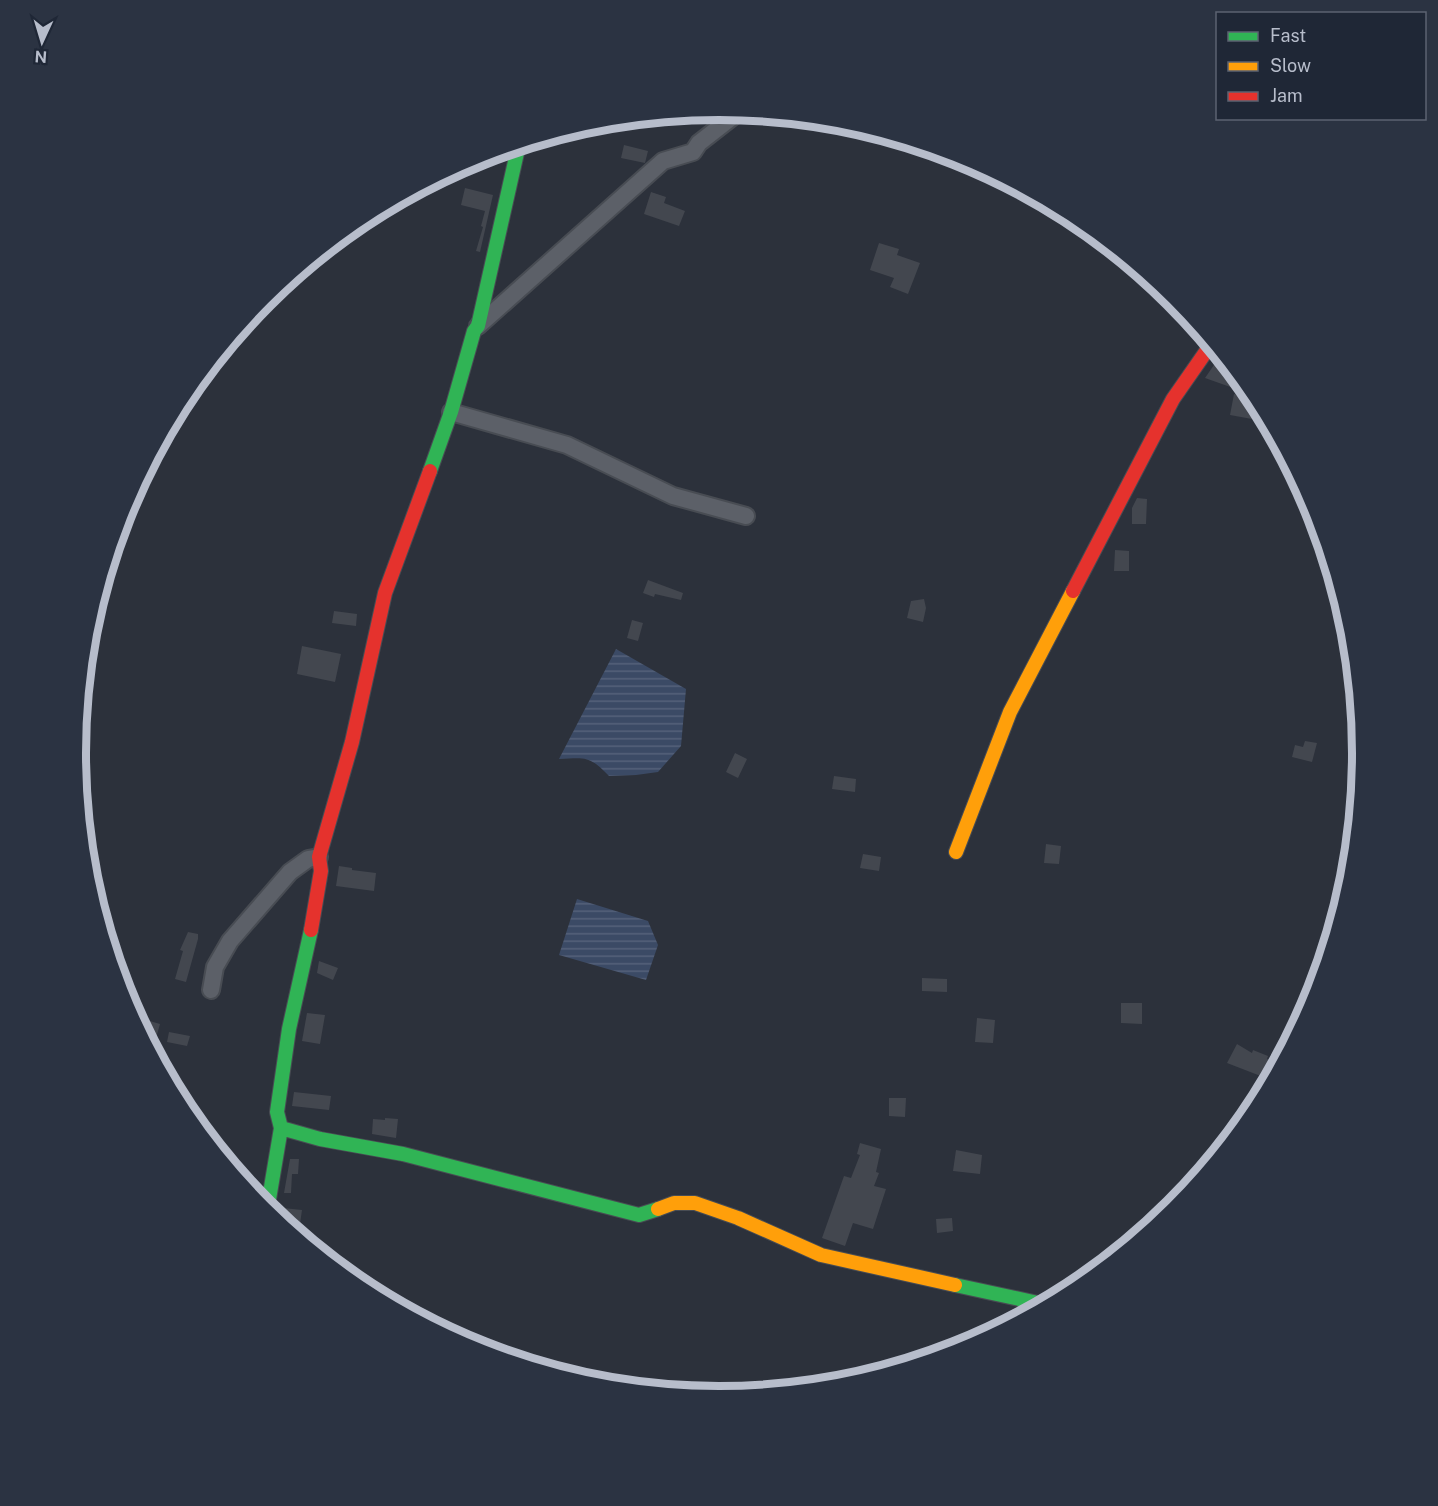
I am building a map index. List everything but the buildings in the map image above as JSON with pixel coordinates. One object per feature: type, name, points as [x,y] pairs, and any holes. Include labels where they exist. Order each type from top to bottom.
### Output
[{"type":"street","points":[[269,1199],[281,1128],[277,1112],[289,1029],[308,947],[321,871],[319,857],[352,742],[385,592],[451,411],[474,331],[663,161],[693,152],[699,143],[729,119]]},
{"type":"street","points":[[478,326],[517,152]]},
{"type":"street","points":[[956,852],[1010,712],[1173,399],[1208,350]]},
{"type":"street","points":[[451,411],[567,445],[673,496],[746,516]]},
{"type":"street","points":[[211,990],[215,967],[230,941],[290,872],[308,859],[319,857]]},
{"type":"street","points":[[281,1128],[425,1160],[639,1215],[674,1203],[695,1203],[738,1218],[821,1255],[1035,1302]]},
{"type":"water","points":[[616,649],[686,689],[681,746],[658,772],[609,776],[596,764],[586,759],[559,759]]},
{"type":"water","points":[[577,899],[648,921],[658,945],[646,980],[559,955]]},
{"type":"traffic: fast","points":[[430,471],[451,412],[474,331],[478,326],[517,152]]},
{"type":"traffic: fast","points":[[269,1199],[281,1128],[277,1112],[289,1029],[311,930]]},
{"type":"traffic: fast","points":[[281,1128],[320,1139],[403,1154],[639,1215],[658,1209]]},
{"type":"traffic: fast","points":[[955,1285],[1035,1302]]},
{"type":"traffic: slow","points":[[956,852],[1010,712],[1073,591]]},
{"type":"traffic: slow","points":[[658,1209],[674,1203],[695,1203],[738,1218],[821,1255],[955,1285]]},
{"type":"traffic: jam","points":[[1073,591],[1173,399],[1207,350]]},
{"type":"traffic: jam","points":[[311,930],[321,871],[319,857],[352,742],[385,593],[430,471]]}]
